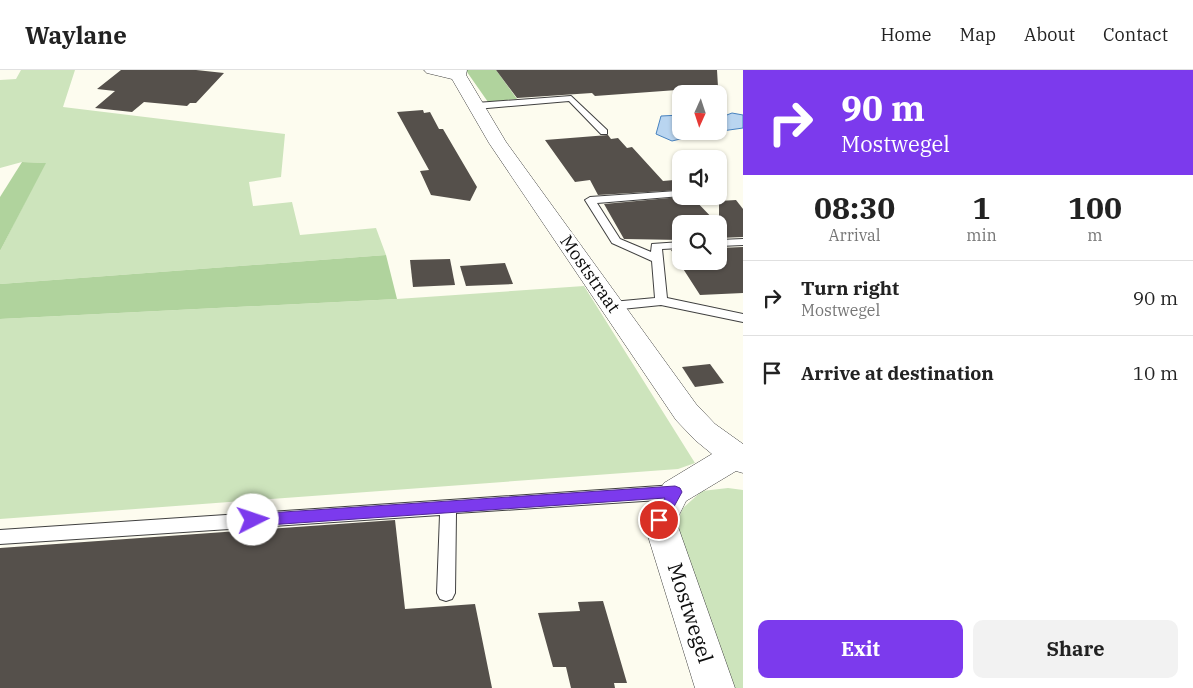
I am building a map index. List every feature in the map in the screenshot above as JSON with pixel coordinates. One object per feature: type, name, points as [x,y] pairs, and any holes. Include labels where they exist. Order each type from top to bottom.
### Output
[{"type":"street","points":[[432,70],[459,72]]},
{"type":"street","name":"Moststraat","points":[[459,72],[498,143],[686,412],[705,432],[739,459]]},
{"type":"street","name":"Mostwegel","points":[[715,688],[659,520],[675,492],[739,459]]},
{"type":"lane","points":[[476,106],[571,98],[604,132]]},
{"type":"lane","points":[[657,259],[616,241],[590,200],[672,194]]},
{"type":"lane","points":[[727,243],[743,242]]},
{"type":"lane","points":[[660,301],[656,246],[672,245]]},
{"type":"lane","points":[[612,306],[660,301],[743,318]]},
{"type":"lane","points":[[0,537],[675,492]]},
{"type":"lane","points":[[446,592],[448,507]]},
{"type":"green space","points":[[21,70],[75,70],[63,107],[285,134],[281,177],[249,182],[253,206],[292,202],[300,235],[376,228],[386,255],[0,284],[0,251],[45,163],[22,162],[0,168],[0,80],[16,79]]},
{"type":"green space","points":[[459,70],[496,70],[517,99],[488,102],[467,72]]},
{"type":"green space","points":[[22,162],[46,163],[0,251],[0,197]]},
{"type":"green space","points":[[386,255],[397,299],[0,319],[0,284]]},
{"type":"green space","points":[[584,286],[695,463],[678,469],[0,519],[0,319],[397,299]]},
{"type":"green space","points":[[728,488],[743,490],[743,688],[732,688],[673,532],[683,508],[702,491]]},
{"type":"water","points":[[732,113],[743,115],[743,128],[728,130],[728,115]]},
{"type":"water","points":[[672,115],[672,140],[676,140],[672,141],[656,134],[661,116]]},
{"type":"building","points":[[121,70],[196,70],[224,73],[196,103],[190,103],[187,106],[144,102],[132,112],[95,108],[115,91],[97,89]]},
{"type":"building","points":[[496,70],[717,70],[718,85],[672,85],[672,90],[595,96],[592,93],[517,98]]},
{"type":"building","points":[[423,110],[424,113],[430,112],[439,129],[443,129],[477,187],[470,201],[431,195],[420,171],[429,170],[397,112]]},
{"type":"building","points":[[608,135],[611,139],[618,138],[627,148],[632,147],[663,181],[672,180],[672,191],[598,195],[590,180],[575,182],[545,140]]},
{"type":"building","points":[[672,198],[672,205],[700,205],[709,215],[672,215],[672,240],[624,239],[604,204]]},
{"type":"building","points":[[736,200],[743,209],[743,237],[727,238],[727,215],[719,215],[719,205],[727,205],[727,201]]},
{"type":"building","points":[[743,247],[743,293],[700,295],[684,270],[727,270],[727,248]]},
{"type":"building","points":[[450,259],[455,285],[413,287],[410,260]]},
{"type":"building","points":[[505,263],[513,284],[466,286],[460,266]]},
{"type":"building","points":[[710,364],[724,383],[695,387],[682,367]]},
{"type":"building","points":[[395,520],[405,609],[475,604],[492,688],[0,688],[0,548]]},
{"type":"building","points":[[603,601],[627,683],[614,683],[615,688],[571,688],[566,667],[553,667],[538,613],[580,611],[578,602]]},
{"type":"route","points":[[253,520],[675,492],[659,520]]}]
